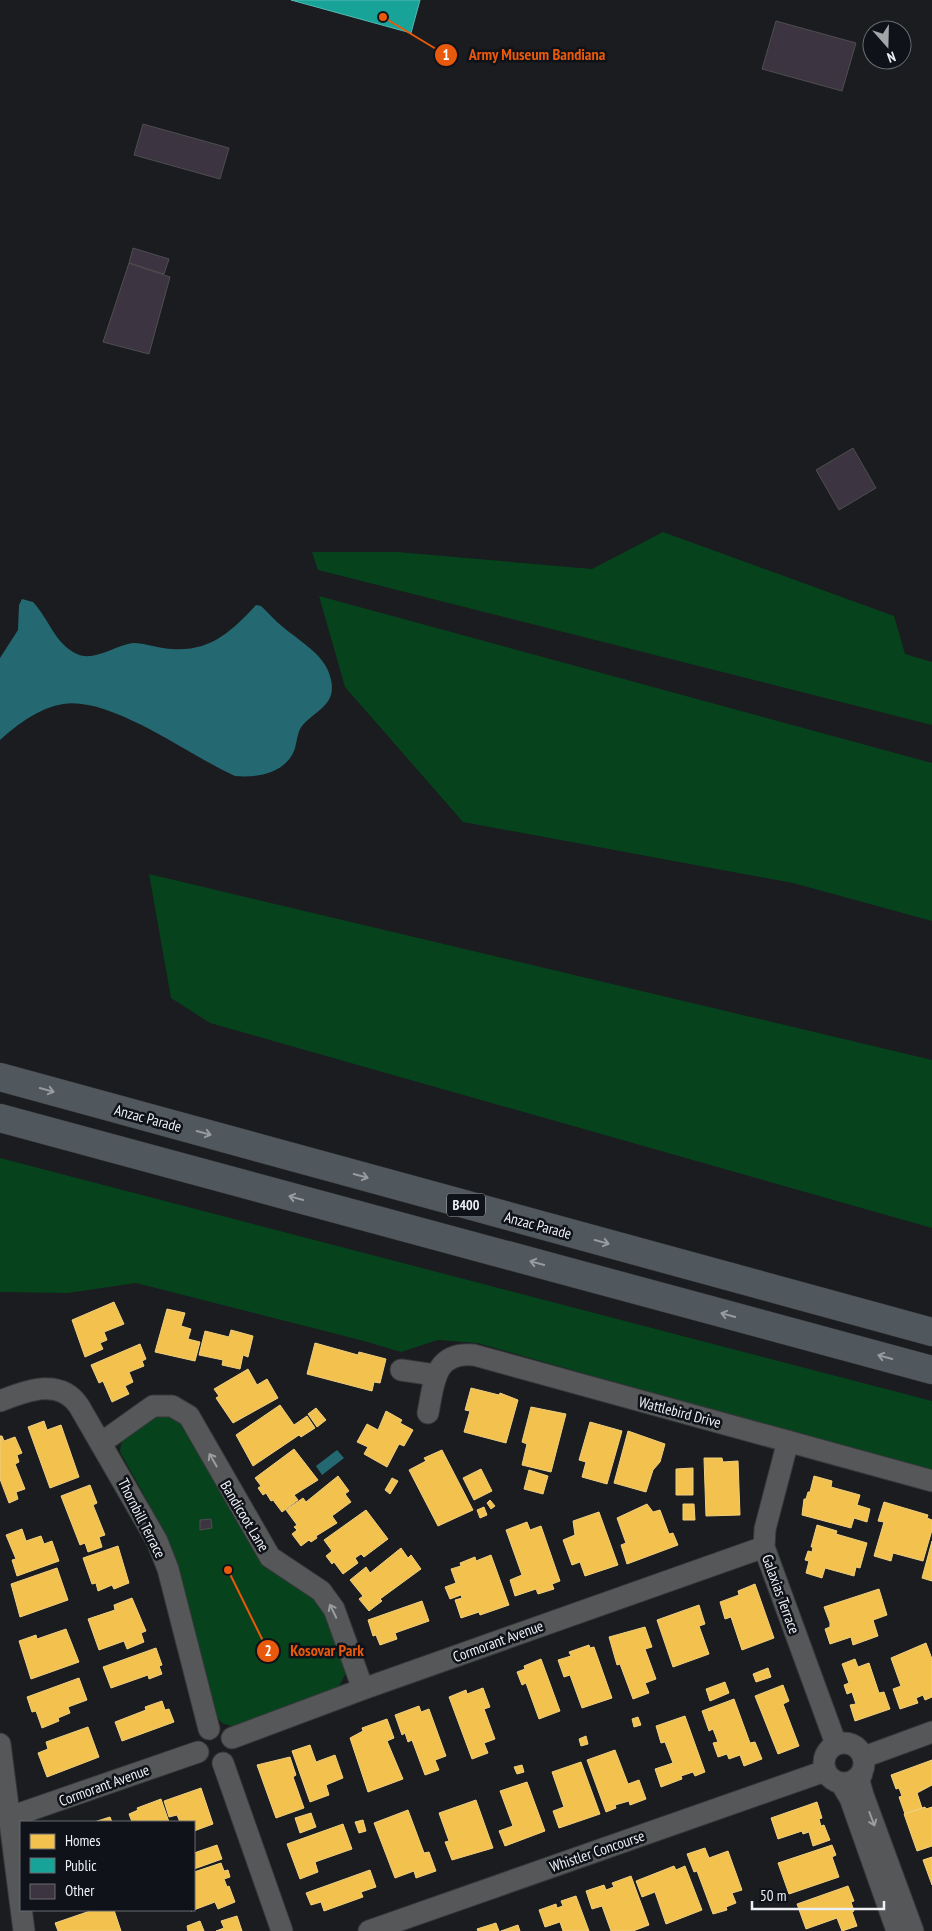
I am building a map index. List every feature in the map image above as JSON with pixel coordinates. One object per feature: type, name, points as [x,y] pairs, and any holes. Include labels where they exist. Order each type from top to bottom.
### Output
[{"type":"main road","name":"Anzac Parade","points":[[0,1077],[932,1332]]},
{"type":"main road","name":"B400","points":[[0,1118],[932,1370]]},
{"type":"street","name":"Wattlebird Drive","points":[[435,1376],[440,1367],[452,1358],[463,1354],[474,1355],[932,1481]]},
{"type":"street","points":[[401,1370],[435,1376],[428,1413]]},
{"type":"street","name":"Thornbill Terrace","points":[[0,1401],[33,1389],[52,1388],[65,1393],[77,1403],[157,1541],[168,1569],[209,1729]]},
{"type":"street","name":"Bandicoot Lane","points":[[101,1443],[152,1406],[172,1406],[184,1412],[192,1420],[210,1456],[270,1557],[320,1591],[334,1609],[363,1689]]},
{"type":"street","name":"Galaxias Terrace","points":[[788,1441],[765,1529],[764,1547],[836,1744]]},
{"type":"street","name":"Cormorant Avenue","points":[[232,1738],[363,1689],[764,1547]]},
{"type":"street","points":[[209,1729],[224,1730],[232,1738],[234,1744],[232,1755],[223,1763],[211,1764],[198,1752],[199,1740],[209,1729]]},
{"type":"street","points":[[833,1777],[851,1782],[863,1765],[932,1732]]},
{"type":"street","points":[[897,1931],[850,1798],[833,1777],[825,1755],[836,1744],[845,1742],[853,1744],[860,1749],[863,1765],[859,1781],[862,1795],[913,1931]]},
{"type":"street","points":[[0,1744],[20,1898]]},
{"type":"street","name":"Cormorant Avenue","points":[[10,1817],[198,1752]]},
{"type":"street","points":[[223,1763],[282,1931]]},
{"type":"street","name":"Whistler Concourse","points":[[369,1931],[833,1777]]},
{"type":"street","points":[[22,1911],[24,1931]]},
{"type":"green space","points":[[663,532],[894,616],[905,654],[932,662],[932,725],[318,570],[312,552],[397,552],[592,569]]},
{"type":"green space","points":[[319,596],[932,763],[932,921],[793,883],[463,822],[345,687]]},
{"type":"green space","points":[[149,874],[932,1060],[932,1228],[210,1023],[171,998]]},
{"type":"green space","points":[[0,1158],[932,1401],[932,1472],[477,1343],[438,1340],[401,1352],[136,1283],[68,1293],[0,1292]]},
{"type":"green space","points":[[165,1416],[181,1421],[301,1585],[325,1611],[345,1665],[345,1675],[336,1692],[234,1727],[222,1723],[217,1717],[175,1564],[147,1500],[120,1452],[121,1444],[125,1437],[136,1426],[150,1419]]},
{"type":"water","points":[[22,599],[33,602],[58,638],[69,650],[84,656],[98,655],[133,643],[171,649],[185,649],[208,644],[238,624],[256,605],[261,606],[280,625],[309,647],[321,659],[326,666],[332,683],[330,699],[300,728],[294,751],[284,765],[269,773],[252,776],[235,776],[127,718],[104,709],[82,704],[63,704],[46,709],[22,723],[0,740],[0,658],[18,630],[19,605]]},
{"type":"water","points":[[337,1450],[344,1458],[322,1475],[316,1466]]},
{"type":"building: Homes","points":[[114,1302],[124,1324],[104,1332],[107,1340],[100,1343],[103,1349],[85,1357],[72,1320]]},
{"type":"building: Homes","points":[[167,1309],[185,1313],[181,1326],[191,1329],[188,1339],[200,1342],[195,1361],[155,1352]]},
{"type":"building: Homes","points":[[231,1330],[253,1336],[248,1357],[243,1355],[240,1369],[222,1365],[223,1360],[199,1355],[205,1331],[229,1337]]},
{"type":"building: Homes","points":[[315,1343],[358,1355],[359,1352],[386,1359],[380,1383],[374,1382],[372,1391],[307,1374]]},
{"type":"building: Homes","points":[[140,1344],[146,1359],[142,1361],[144,1366],[129,1372],[133,1382],[125,1386],[129,1394],[112,1402],[103,1381],[99,1383],[91,1365]]},
{"type":"building: Homes","points":[[248,1369],[257,1385],[267,1379],[278,1398],[233,1423],[216,1398],[219,1396],[214,1389]]},
{"type":"building: Homes","points":[[471,1388],[499,1395],[500,1393],[518,1400],[506,1443],[464,1432],[470,1411],[465,1410]]},
{"type":"building: Homes","points":[[280,1405],[294,1425],[307,1416],[315,1428],[301,1437],[299,1435],[253,1466],[236,1435]]},
{"type":"building: Homes","points":[[531,1407],[566,1414],[551,1472],[522,1465],[527,1444],[522,1442]]},
{"type":"building: Homes","points":[[316,1408],[326,1420],[317,1427],[308,1414]]},
{"type":"building: Homes","points":[[386,1411],[402,1420],[400,1423],[413,1430],[404,1446],[399,1444],[387,1467],[364,1454],[368,1447],[357,1442],[367,1424],[378,1430]]},
{"type":"building: Homes","points":[[44,1421],[47,1430],[61,1425],[79,1477],[50,1488],[28,1427]]},
{"type":"building: Homes","points":[[590,1422],[622,1431],[607,1484],[582,1477],[586,1462],[579,1460]]},
{"type":"building: Homes","points":[[628,1431],[665,1444],[660,1462],[653,1470],[646,1492],[614,1483]]},
{"type":"building: Homes","points":[[0,1436],[2,1436],[4,1441],[15,1437],[22,1453],[17,1455],[19,1462],[15,1464],[25,1489],[16,1492],[18,1499],[9,1503],[0,1479]]},
{"type":"building: Homes","points":[[294,1449],[318,1480],[294,1495],[298,1500],[282,1512],[266,1493],[263,1495],[258,1488],[261,1486],[255,1478]]},
{"type":"building: Homes","points":[[442,1450],[473,1510],[438,1526],[409,1470],[426,1461],[424,1458]]},
{"type":"building: Homes","points":[[704,1458],[722,1458],[723,1462],[738,1461],[740,1515],[706,1516]]},
{"type":"building: Homes","points":[[693,1468],[693,1495],[676,1495],[676,1469]]},
{"type":"building: Homes","points":[[481,1469],[492,1491],[474,1500],[463,1478]]},
{"type":"building: Homes","points":[[529,1470],[548,1476],[543,1494],[524,1489]]},
{"type":"building: Homes","points":[[338,1476],[349,1491],[345,1494],[351,1502],[332,1516],[337,1523],[316,1536],[317,1538],[311,1542],[309,1540],[301,1546],[292,1534],[297,1530],[294,1527],[297,1525],[286,1510],[303,1498],[306,1502]]},
{"type":"building: Homes","points":[[814,1476],[832,1481],[831,1487],[860,1495],[857,1505],[870,1509],[867,1522],[854,1518],[851,1528],[802,1515],[804,1499],[806,1499],[808,1492],[810,1492]]},
{"type":"building: Homes","points":[[392,1478],[398,1481],[390,1494],[385,1490]]},
{"type":"building: Homes","points":[[90,1485],[97,1503],[93,1505],[105,1535],[99,1537],[102,1547],[88,1552],[85,1543],[80,1545],[61,1496]]},
{"type":"building: Homes","points":[[490,1500],[495,1506],[491,1509],[487,1503]]},
{"type":"building: Homes","points":[[884,1502],[928,1515],[927,1518],[932,1520],[932,1530],[923,1561],[893,1553],[891,1561],[874,1556],[884,1522],[878,1521]]},
{"type":"building: Homes","points":[[647,1504],[653,1512],[660,1510],[669,1534],[673,1533],[678,1545],[627,1564],[621,1545],[626,1543],[617,1518]]},
{"type":"building: Homes","points":[[683,1504],[694,1504],[695,1520],[683,1520]]},
{"type":"building: Homes","points":[[484,1507],[487,1515],[480,1518],[477,1510]]},
{"type":"building: Homes","points":[[366,1510],[388,1539],[364,1557],[361,1554],[355,1558],[358,1563],[343,1574],[334,1562],[332,1564],[326,1556],[332,1551],[324,1540]]},
{"type":"building: Homes","points":[[599,1512],[618,1565],[585,1576],[580,1562],[572,1565],[563,1540],[575,1535],[573,1521]]},
{"type":"building: Homes","points":[[527,1522],[530,1530],[541,1526],[560,1581],[552,1584],[554,1589],[538,1594],[536,1589],[515,1596],[510,1580],[522,1575],[506,1530]]},
{"type":"building: Homes","points":[[817,1525],[837,1531],[836,1534],[867,1543],[860,1568],[856,1567],[854,1576],[825,1568],[822,1578],[806,1573],[809,1561],[805,1560],[808,1551],[812,1552],[813,1547],[811,1547]]},
{"type":"building: Homes","points":[[22,1529],[26,1541],[41,1536],[44,1544],[52,1541],[59,1561],[17,1576],[12,1560],[16,1559],[6,1535]]},
{"type":"building: Homes","points":[[932,1541],[932,1581],[922,1578]]},
{"type":"building: Homes","points":[[118,1546],[129,1583],[114,1589],[112,1585],[98,1591],[96,1583],[92,1584],[83,1558]]},
{"type":"building: Homes","points":[[401,1548],[408,1558],[411,1555],[421,1569],[380,1599],[382,1601],[369,1611],[359,1599],[363,1596],[350,1580],[366,1567],[370,1573]]},
{"type":"building: Homes","points":[[491,1555],[509,1605],[480,1615],[479,1612],[461,1618],[455,1600],[462,1598],[461,1595],[450,1599],[445,1587],[456,1583],[451,1569],[461,1566],[460,1563],[475,1557],[476,1561]]},
{"type":"building: Homes","points":[[57,1568],[68,1600],[20,1617],[11,1584]]},
{"type":"building: Homes","points":[[755,1584],[774,1638],[742,1650],[731,1617],[725,1619],[720,1602],[739,1595],[738,1591]]},
{"type":"building: Homes","points":[[879,1589],[887,1615],[873,1620],[878,1636],[853,1645],[851,1637],[830,1644],[825,1629],[830,1627],[830,1623],[824,1607]]},
{"type":"building: Homes","points":[[132,1598],[146,1631],[141,1633],[144,1642],[127,1649],[124,1641],[99,1650],[88,1619],[115,1610],[114,1605]]},
{"type":"building: Homes","points":[[422,1601],[429,1621],[395,1633],[397,1639],[380,1645],[376,1635],[373,1636],[368,1620]]},
{"type":"building: Homes","points":[[699,1605],[705,1624],[699,1626],[709,1654],[673,1667],[657,1620]]},
{"type":"building: Homes","points":[[645,1627],[652,1647],[645,1649],[656,1679],[645,1683],[649,1693],[633,1699],[620,1664],[617,1665],[609,1637]]},
{"type":"building: Homes","points":[[66,1629],[79,1662],[31,1679],[19,1641],[36,1635],[37,1639]]},
{"type":"building: Homes","points":[[926,1643],[932,1659],[932,1697],[925,1700],[923,1695],[916,1698],[918,1703],[900,1709],[893,1689],[901,1686],[891,1658]]},
{"type":"building: Homes","points":[[589,1645],[590,1648],[594,1647],[612,1698],[582,1708],[570,1675],[564,1677],[558,1660],[571,1656],[569,1652]]},
{"type":"building: Homes","points":[[156,1648],[162,1665],[159,1666],[162,1674],[149,1679],[148,1675],[111,1688],[103,1667]]},
{"type":"building: Homes","points":[[541,1659],[560,1711],[539,1719],[526,1683],[522,1685],[517,1672],[525,1669],[524,1666]]},
{"type":"building: Homes","points":[[855,1659],[858,1667],[869,1663],[879,1693],[884,1692],[890,1709],[855,1721],[850,1705],[856,1704],[852,1692],[847,1694],[844,1685],[849,1683],[842,1664]]},
{"type":"building: Homes","points":[[768,1668],[771,1677],[756,1682],[753,1674]]},
{"type":"building: Homes","points":[[79,1678],[87,1700],[68,1707],[70,1713],[58,1718],[59,1721],[42,1728],[36,1711],[32,1712],[27,1697]]},
{"type":"building: Homes","points":[[725,1682],[729,1693],[710,1701],[706,1689]]},
{"type":"building: Homes","points":[[783,1685],[789,1701],[783,1704],[799,1746],[778,1754],[755,1696]]},
{"type":"building: Homes","points":[[483,1688],[490,1707],[484,1709],[495,1739],[484,1743],[488,1753],[472,1759],[449,1697],[466,1690],[467,1694]]},
{"type":"building: Homes","points":[[734,1699],[750,1743],[755,1742],[762,1759],[744,1766],[740,1755],[729,1759],[727,1754],[718,1757],[713,1743],[718,1742],[713,1729],[709,1731],[702,1711]]},
{"type":"building: Homes","points":[[162,1701],[165,1710],[169,1709],[174,1722],[122,1741],[115,1722],[146,1710],[145,1707]]},
{"type":"building: Homes","points":[[419,1706],[421,1712],[429,1709],[446,1756],[435,1760],[439,1770],[425,1775],[412,1740],[408,1742],[405,1733],[402,1735],[395,1715]]},
{"type":"building: Homes","points":[[685,1716],[705,1772],[695,1776],[693,1772],[681,1776],[682,1779],[661,1787],[655,1769],[673,1763],[665,1742],[661,1743],[656,1726]]},
{"type":"building: Homes","points":[[638,1717],[641,1725],[634,1727],[632,1719]]},
{"type":"building: Homes","points":[[387,1719],[394,1738],[387,1741],[403,1779],[368,1792],[350,1738],[363,1731],[362,1728]]},
{"type":"building: Homes","points":[[88,1727],[99,1757],[47,1777],[38,1753],[48,1749],[46,1742]]},
{"type":"building: Homes","points":[[586,1736],[588,1744],[581,1746],[579,1739]]},
{"type":"building: Homes","points":[[310,1745],[316,1762],[335,1755],[343,1778],[326,1785],[329,1795],[310,1802],[292,1751]]},
{"type":"building: Homes","points":[[615,1750],[628,1784],[639,1780],[646,1799],[630,1805],[629,1801],[615,1805],[616,1808],[606,1812],[587,1760]]},
{"type":"building: Homes","points":[[290,1757],[296,1775],[293,1777],[304,1808],[276,1818],[257,1765]]},
{"type":"building: Homes","points":[[932,1760],[932,1785],[917,1793],[922,1808],[905,1814],[899,1797],[902,1796],[899,1788],[896,1789],[891,1775]]},
{"type":"building: Homes","points":[[581,1762],[600,1814],[559,1828],[553,1811],[564,1807],[552,1772]]},
{"type":"building: Homes","points":[[522,1765],[524,1772],[517,1774],[514,1767]]},
{"type":"building: Homes","points":[[527,1782],[545,1831],[505,1846],[499,1831],[513,1826],[500,1791]]},
{"type":"building: Homes","points":[[201,1788],[213,1824],[195,1831],[195,1821],[180,1821],[177,1815],[169,1817],[164,1801]]},
{"type":"building: Homes","points":[[161,1799],[169,1821],[132,1821],[129,1814],[138,1810],[137,1808]]},
{"type":"building: Homes","points":[[476,1800],[493,1848],[452,1860],[445,1842],[449,1841],[439,1813]]},
{"type":"building: Homes","points":[[817,1802],[822,1818],[819,1819],[821,1826],[824,1825],[830,1840],[813,1846],[809,1832],[803,1834],[802,1831],[778,1839],[771,1818]]},
{"type":"building: Homes","points":[[925,1807],[926,1809],[932,1807],[932,1846],[917,1851],[904,1814]]},
{"type":"building: Homes","points":[[408,1810],[424,1853],[429,1852],[436,1871],[416,1878],[414,1871],[395,1878],[374,1823]]},
{"type":"building: Homes","points":[[311,1813],[316,1827],[300,1833],[295,1818]]},
{"type":"building: Homes","points":[[110,1817],[112,1821],[97,1821]]},
{"type":"building: Homes","points":[[363,1820],[366,1831],[359,1833],[355,1822]]},
{"type":"building: Homes","points":[[343,1824],[352,1849],[315,1862],[318,1872],[300,1879],[287,1844]]},
{"type":"building: Homes","points":[[217,1845],[222,1859],[195,1869],[195,1853]]},
{"type":"building: Homes","points":[[832,1845],[836,1855],[832,1857],[839,1877],[789,1894],[778,1863]]},
{"type":"building: Homes","points":[[705,1848],[709,1858],[728,1851],[742,1890],[732,1893],[736,1903],[726,1907],[727,1910],[713,1914],[697,1871],[694,1872],[687,1854]]},
{"type":"building: Homes","points":[[932,1857],[932,1885],[923,1860]]},
{"type":"building: Homes","points":[[221,1863],[224,1871],[228,1870],[230,1877],[224,1879],[235,1902],[218,1909],[215,1902],[195,1910],[195,1872]]},
{"type":"building: Homes","points":[[674,1866],[676,1870],[685,1866],[702,1910],[666,1924],[655,1892],[642,1897],[636,1881]]},
{"type":"building: Homes","points":[[370,1870],[376,1887],[361,1892],[363,1897],[324,1911],[321,1902],[311,1905],[306,1893]]},
{"type":"building: Homes","points":[[631,1876],[649,1925],[633,1931],[611,1931],[602,1906],[592,1909],[586,1891],[604,1885],[606,1890],[614,1887],[612,1883]]},
{"type":"building: Homes","points":[[848,1886],[854,1901],[851,1902],[854,1911],[852,1912],[857,1926],[842,1931],[837,1918],[806,1929],[797,1904]]},
{"type":"building: Homes","points":[[576,1896],[589,1931],[563,1931],[560,1922],[545,1927],[539,1910],[556,1904],[557,1908],[563,1906],[561,1901]]},
{"type":"building: Homes","points":[[90,1911],[114,1911],[121,1931],[58,1931],[55,1923]]},
{"type":"building: Homes","points":[[237,1916],[242,1931],[216,1931],[224,1928],[221,1921]]},
{"type":"building: Homes","points":[[200,1921],[204,1931],[188,1931],[187,1926]]},
{"type":"building: Homes","points":[[496,1923],[499,1931],[478,1931],[477,1929]]},
{"type":"building: Homes","points":[[518,1925],[520,1931],[501,1931]]},
{"type":"building: Public","points":[[291,0],[420,0],[411,33]]},
{"type":"building: Other","points":[[776,21],[856,43],[842,91],[762,69]]},
{"type":"building: Other","points":[[143,124],[229,148],[220,179],[134,155]]},
{"type":"building: Other","points":[[133,248],[169,259],[164,274],[129,263]]},
{"type":"building: Other","points":[[129,263],[170,277],[149,354],[103,342]]},
{"type":"building: Other","points":[[853,448],[876,488],[839,510],[816,470]]},
{"type":"building: Other","points":[[211,1519],[212,1528],[200,1530],[200,1520]]},
{"type":"place","name":"Army Museum Bandiana","points":[[383,17]]},
{"type":"place","name":"Kosovar Park","points":[[228,1570]]}]
